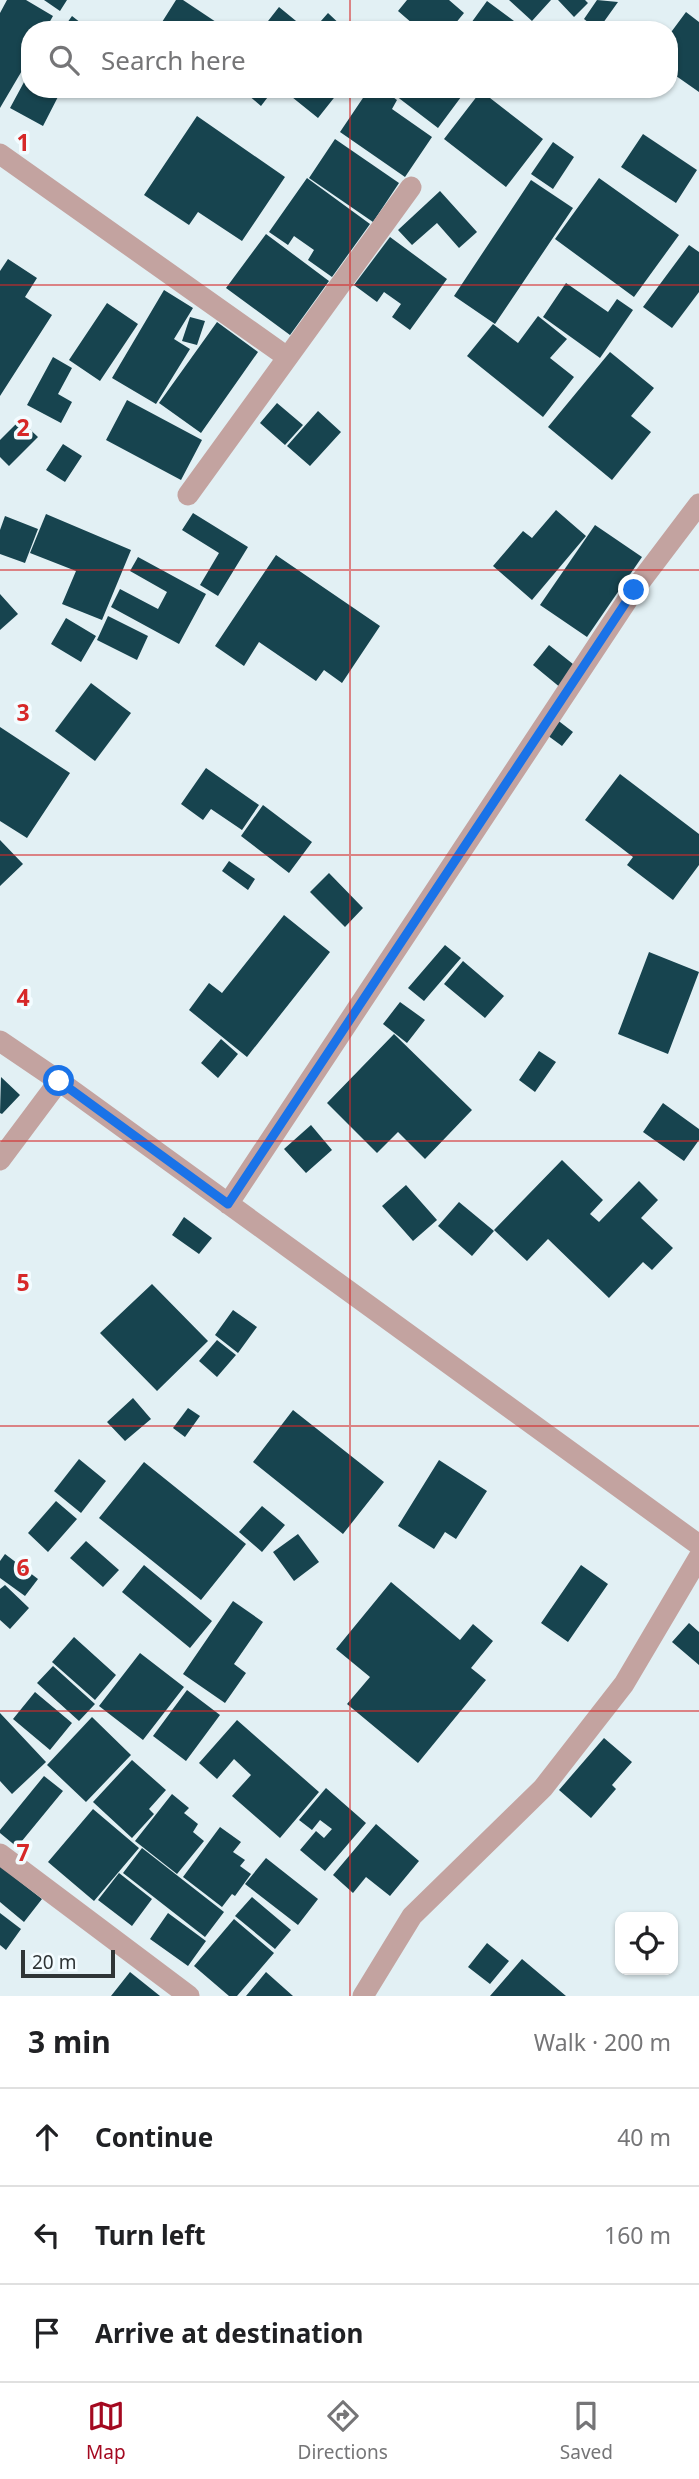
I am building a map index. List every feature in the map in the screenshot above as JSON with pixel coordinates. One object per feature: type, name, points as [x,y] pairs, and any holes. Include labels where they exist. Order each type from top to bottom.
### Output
[{"type":"street","points":[[0,154],[287,356]]},
{"type":"street","points":[[188,495],[411,187]]},
{"type":"street","points":[[228,1204],[634,590],[699,503]]},
{"type":"street","points":[[0,1041],[699,1545]]},
{"type":"street","points":[[0,1160],[59,1081]]},
{"type":"street","points":[[363,1996],[412,1916],[542,1788],[624,1684],[699,1558]]},
{"type":"street","points":[[0,1854],[189,1996]]},
{"type":"building","points":[[7,0],[26,0],[53,16],[50,21],[21,21],[21,72],[0,108],[0,13]]},
{"type":"building","points":[[44,0],[67,0],[60,11]]},
{"type":"building","points":[[176,0],[183,0],[214,21],[163,21]]},
{"type":"building","points":[[407,0],[449,0],[464,13],[457,21],[410,21],[398,11]]},
{"type":"building","points":[[509,0],[551,0],[532,21]]},
{"type":"building","points":[[558,0],[585,0],[588,3],[574,17]]},
{"type":"building","points":[[597,0],[618,2],[604,21],[584,19]]},
{"type":"building","points":[[487,1],[514,21],[473,21]]},
{"type":"building","points":[[279,7],[296,21],[268,21]]},
{"type":"building","points":[[686,12],[699,22],[699,92],[678,77],[678,23]]},
{"type":"building","points":[[328,13],[336,21],[321,21]]},
{"type":"building","points":[[21,88],[21,98],[57,98],[43,126],[10,108]]},
{"type":"building","points":[[252,98],[267,98],[261,106]]},
{"type":"building","points":[[293,98],[334,98],[318,118]]},
{"type":"building","points":[[363,98],[394,98],[397,100],[392,109],[432,137],[405,177],[340,132]]},
{"type":"building","points":[[399,98],[460,98],[438,128]]},
{"type":"building","points":[[476,98],[490,98],[543,139],[506,187],[444,139]]},
{"type":"building","points":[[197,116],[285,177],[242,241],[198,212],[189,225],[144,195]]},
{"type":"building","points":[[643,134],[697,170],[676,203],[621,167]]},
{"type":"building","points":[[335,139],[399,183],[373,222],[309,178]]},
{"type":"building","points":[[553,142],[574,157],[553,189],[531,174]]},
{"type":"building","points":[[307,178],[370,224],[332,277],[308,260],[314,250],[294,236],[288,245],[269,232]]},
{"type":"building","points":[[599,178],[679,235],[634,297],[555,239]]},
{"type":"building","points":[[531,180],[573,208],[495,324],[454,296]]},
{"type":"building","points":[[440,191],[477,232],[459,248],[437,223],[412,245],[398,230]]},
{"type":"building","points":[[266,234],[329,281],[290,335],[226,288]]},
{"type":"building","points":[[390,237],[447,279],[410,330],[392,317],[401,304],[384,292],[377,302],[354,285]]},
{"type":"building","points":[[689,245],[699,252],[699,292],[672,328],[643,307]]},
{"type":"building","points":[[8,259],[37,278],[25,297],[52,315],[0,396],[0,271]]},
{"type":"building","points":[[566,283],[608,312],[617,299],[633,310],[600,358],[543,317]]},
{"type":"building","points":[[164,290],[193,308],[174,339],[190,349],[156,404],[112,378]]},
{"type":"building","points":[[107,303],[138,324],[100,381],[69,360]]},
{"type":"building","points":[[538,316],[567,339],[550,358],[574,377],[543,417],[467,356],[493,324],[518,343]]},
{"type":"building","points":[[190,317],[205,321],[197,345],[182,341]]},
{"type":"building","points":[[217,322],[258,352],[201,433],[159,403]]},
{"type":"building","points":[[610,352],[654,388],[631,416],[651,432],[612,480],[548,427]]},
{"type":"building","points":[[53,357],[72,368],[58,394],[72,402],[61,423],[27,405]]},
{"type":"building","points":[[127,400],[202,440],[181,480],[106,440]]},
{"type":"building","points":[[277,403],[303,425],[285,445],[260,423]]},
{"type":"building","points":[[318,411],[341,432],[310,466],[287,446]]},
{"type":"building","points":[[20,420],[38,437],[9,466],[0,457],[0,440]]},
{"type":"building","points":[[63,444],[82,456],[65,482],[46,470]]},
{"type":"building","points":[[556,510],[586,536],[532,600],[493,566],[523,531],[532,538]]},
{"type":"building","points":[[193,513],[248,547],[218,596],[200,585],[219,553],[182,530]]},
{"type":"building","points":[[46,514],[131,550],[102,620],[62,604],[76,571],[30,553]]},
{"type":"building","points":[[5,516],[38,529],[25,563],[0,554],[0,530]]},
{"type":"building","points":[[595,525],[642,557],[587,637],[540,605]]},
{"type":"building","points":[[276,555],[380,626],[342,683],[324,670],[316,681],[259,642],[244,666],[215,646]]},
{"type":"building","points":[[138,557],[206,594],[179,644],[111,607],[120,589],[158,609],[167,592],[130,571]]},
{"type":"building","points":[[0,594],[18,614],[0,630]]},
{"type":"building","points":[[108,616],[148,636],[137,660],[97,640]]},
{"type":"building","points":[[66,618],[96,636],[81,662],[51,644]]},
{"type":"building","points":[[549,645],[583,672],[567,693],[533,665]]},
{"type":"building","points":[[91,683],[131,713],[95,761],[55,731]]},
{"type":"building","points":[[547,712],[573,732],[562,746],[536,727]]},
{"type":"building","points":[[0,727],[70,773],[27,838],[0,821]]},
{"type":"building","points":[[206,768],[259,805],[242,830],[211,809],[203,820],[181,804]]},
{"type":"building","points":[[620,774],[699,834],[699,865],[673,900],[627,865],[633,857],[585,820]]},
{"type":"building","points":[[263,805],[312,842],[289,873],[241,836]]},
{"type":"building","points":[[0,840],[23,864],[0,886]]},
{"type":"building","points":[[229,861],[255,879],[248,890],[222,871]]},
{"type":"building","points":[[329,873],[363,908],[345,927],[310,892]]},
{"type":"building","points":[[284,915],[330,952],[247,1057],[189,1010],[209,983],[222,993]]},
{"type":"building","points":[[445,945],[461,958],[424,1001],[408,988]]},
{"type":"building","points":[[649,952],[699,972],[668,1054],[618,1034]]},
{"type":"building","points":[[463,961],[504,996],[485,1018],[444,984]]},
{"type":"building","points":[[400,1002],[425,1020],[407,1043],[383,1024]]},
{"type":"building","points":[[394,1034],[472,1110],[425,1159],[398,1132],[377,1153],[327,1103]]},
{"type":"building","points":[[221,1039],[238,1054],[218,1078],[201,1063]]},
{"type":"building","points":[[539,1051],[556,1062],[535,1092],[519,1080]]},
{"type":"building","points":[[1,1077],[20,1095],[2,1114],[0,1113]]},
{"type":"building","points":[[663,1103],[699,1129],[699,1140],[684,1161],[643,1132]]},
{"type":"building","points":[[311,1125],[332,1150],[306,1173],[284,1149]]},
{"type":"building","points":[[562,1160],[603,1200],[590,1214],[599,1222],[639,1181],[658,1200],[641,1218],[673,1248],[652,1270],[643,1262],[609,1298],[548,1239],[527,1261],[494,1230]]},
{"type":"building","points":[[406,1185],[437,1220],[413,1241],[382,1206]]},
{"type":"building","points":[[459,1202],[494,1231],[472,1256],[438,1226]]},
{"type":"building","points":[[184,1217],[212,1238],[199,1254],[172,1235]]},
{"type":"building","points":[[152,1284],[208,1341],[157,1391],[100,1333]]},
{"type":"building","points":[[233,1310],[257,1327],[238,1353],[215,1335]]},
{"type":"building","points":[[217,1340],[236,1355],[217,1377],[199,1361]]},
{"type":"building","points":[[133,1398],[151,1419],[125,1441],[107,1422]]},
{"type":"building","points":[[188,1408],[200,1416],[185,1437],[173,1428]]},
{"type":"building","points":[[293,1410],[384,1482],[343,1534],[253,1462]]},
{"type":"building","points":[[79,1459],[106,1481],[81,1513],[54,1491]]},
{"type":"building","points":[[439,1460],[487,1491],[456,1539],[445,1532],[434,1549],[398,1526]]},
{"type":"building","points":[[144,1462],[246,1544],[201,1600],[99,1518]]},
{"type":"building","points":[[56,1501],[77,1519],[48,1552],[28,1533]]},
{"type":"building","points":[[262,1506],[285,1525],[262,1552],[239,1532]]},
{"type":"building","points":[[298,1534],[319,1562],[294,1581],[273,1552]]},
{"type":"building","points":[[86,1541],[119,1570],[103,1587],[70,1558]]},
{"type":"building","points":[[5,1554],[38,1579],[25,1596],[0,1578],[0,1561]]},
{"type":"building","points":[[144,1565],[212,1621],[190,1648],[122,1592]]},
{"type":"building","points":[[581,1565],[608,1584],[568,1642],[541,1623]]},
{"type":"building","points":[[391,1582],[460,1640],[473,1624],[493,1641],[471,1668],[486,1680],[418,1763],[347,1704],[370,1677],[336,1649]]},
{"type":"building","points":[[5,1585],[29,1608],[10,1629],[0,1620],[0,1589]]},
{"type":"building","points":[[233,1601],[263,1622],[234,1664],[246,1673],[225,1703],[183,1674]]},
{"type":"building","points":[[689,1623],[699,1632],[699,1665],[672,1642]]},
{"type":"building","points":[[74,1637],[116,1675],[95,1700],[52,1662]]},
{"type":"building","points":[[140,1653],[184,1687],[143,1740],[99,1706]]},
{"type":"building","points":[[53,1666],[95,1704],[79,1721],[37,1683]]},
{"type":"building","points":[[187,1690],[220,1715],[186,1761],[153,1736]]},
{"type":"building","points":[[35,1692],[72,1723],[50,1750],[13,1719]]},
{"type":"building","points":[[0,1713],[46,1762],[12,1794],[0,1781]]},
{"type":"building","points":[[92,1717],[131,1755],[86,1802],[47,1765]]},
{"type":"building","points":[[237,1720],[319,1792],[280,1838],[232,1796],[251,1775],[234,1759],[217,1779],[199,1763]]},
{"type":"building","points":[[604,1738],[632,1762],[612,1785],[616,1789],[591,1818],[559,1790]]},
{"type":"building","points":[[132,1760],[166,1790],[149,1809],[154,1814],[132,1838],[93,1802]]},
{"type":"building","points":[[44,1776],[63,1791],[17,1847],[0,1833],[0,1830]]},
{"type":"building","points":[[326,1788],[366,1823],[325,1871],[300,1850],[316,1831],[324,1838],[332,1829],[320,1820],[312,1830],[299,1820]]},
{"type":"building","points":[[172,1794],[189,1808],[184,1813],[198,1824],[193,1832],[204,1841],[177,1874],[135,1841]]},
{"type":"building","points":[[93,1809],[139,1848],[94,1901],[48,1862]]},
{"type":"building","points":[[376,1824],[419,1861],[390,1896],[366,1877],[353,1893],[333,1875]]},
{"type":"building","points":[[220,1827],[241,1842],[233,1852],[245,1860],[240,1866],[251,1874],[235,1896],[232,1894],[222,1907],[183,1877]]},
{"type":"building","points":[[142,1848],[224,1912],[205,1937],[123,1873]]},
{"type":"building","points":[[266,1858],[318,1899],[298,1925],[245,1884]]},
{"type":"building","points":[[0,1866],[42,1899],[24,1922],[0,1902]]},
{"type":"building","points":[[119,1873],[152,1899],[132,1926],[98,1900]]},
{"type":"building","points":[[252,1897],[291,1930],[275,1949],[235,1916]]},
{"type":"building","points":[[0,1913],[21,1929],[6,1950],[0,1945]]},
{"type":"building","points":[[168,1913],[206,1941],[188,1966],[150,1939]]},
{"type":"building","points":[[234,1919],[274,1953],[237,1996],[229,1996],[194,1966]]},
{"type":"building","points":[[487,1943],[509,1961],[490,1984],[468,1967]]},
{"type":"building","points":[[522,1959],[566,1996],[490,1996]]},
{"type":"building","points":[[130,1972],[160,1996],[111,1996]]},
{"type":"building","points":[[266,1972],[293,1996],[246,1996]]},
{"type":"route","points":[[59,1081],[228,1204],[634,590]]}]
